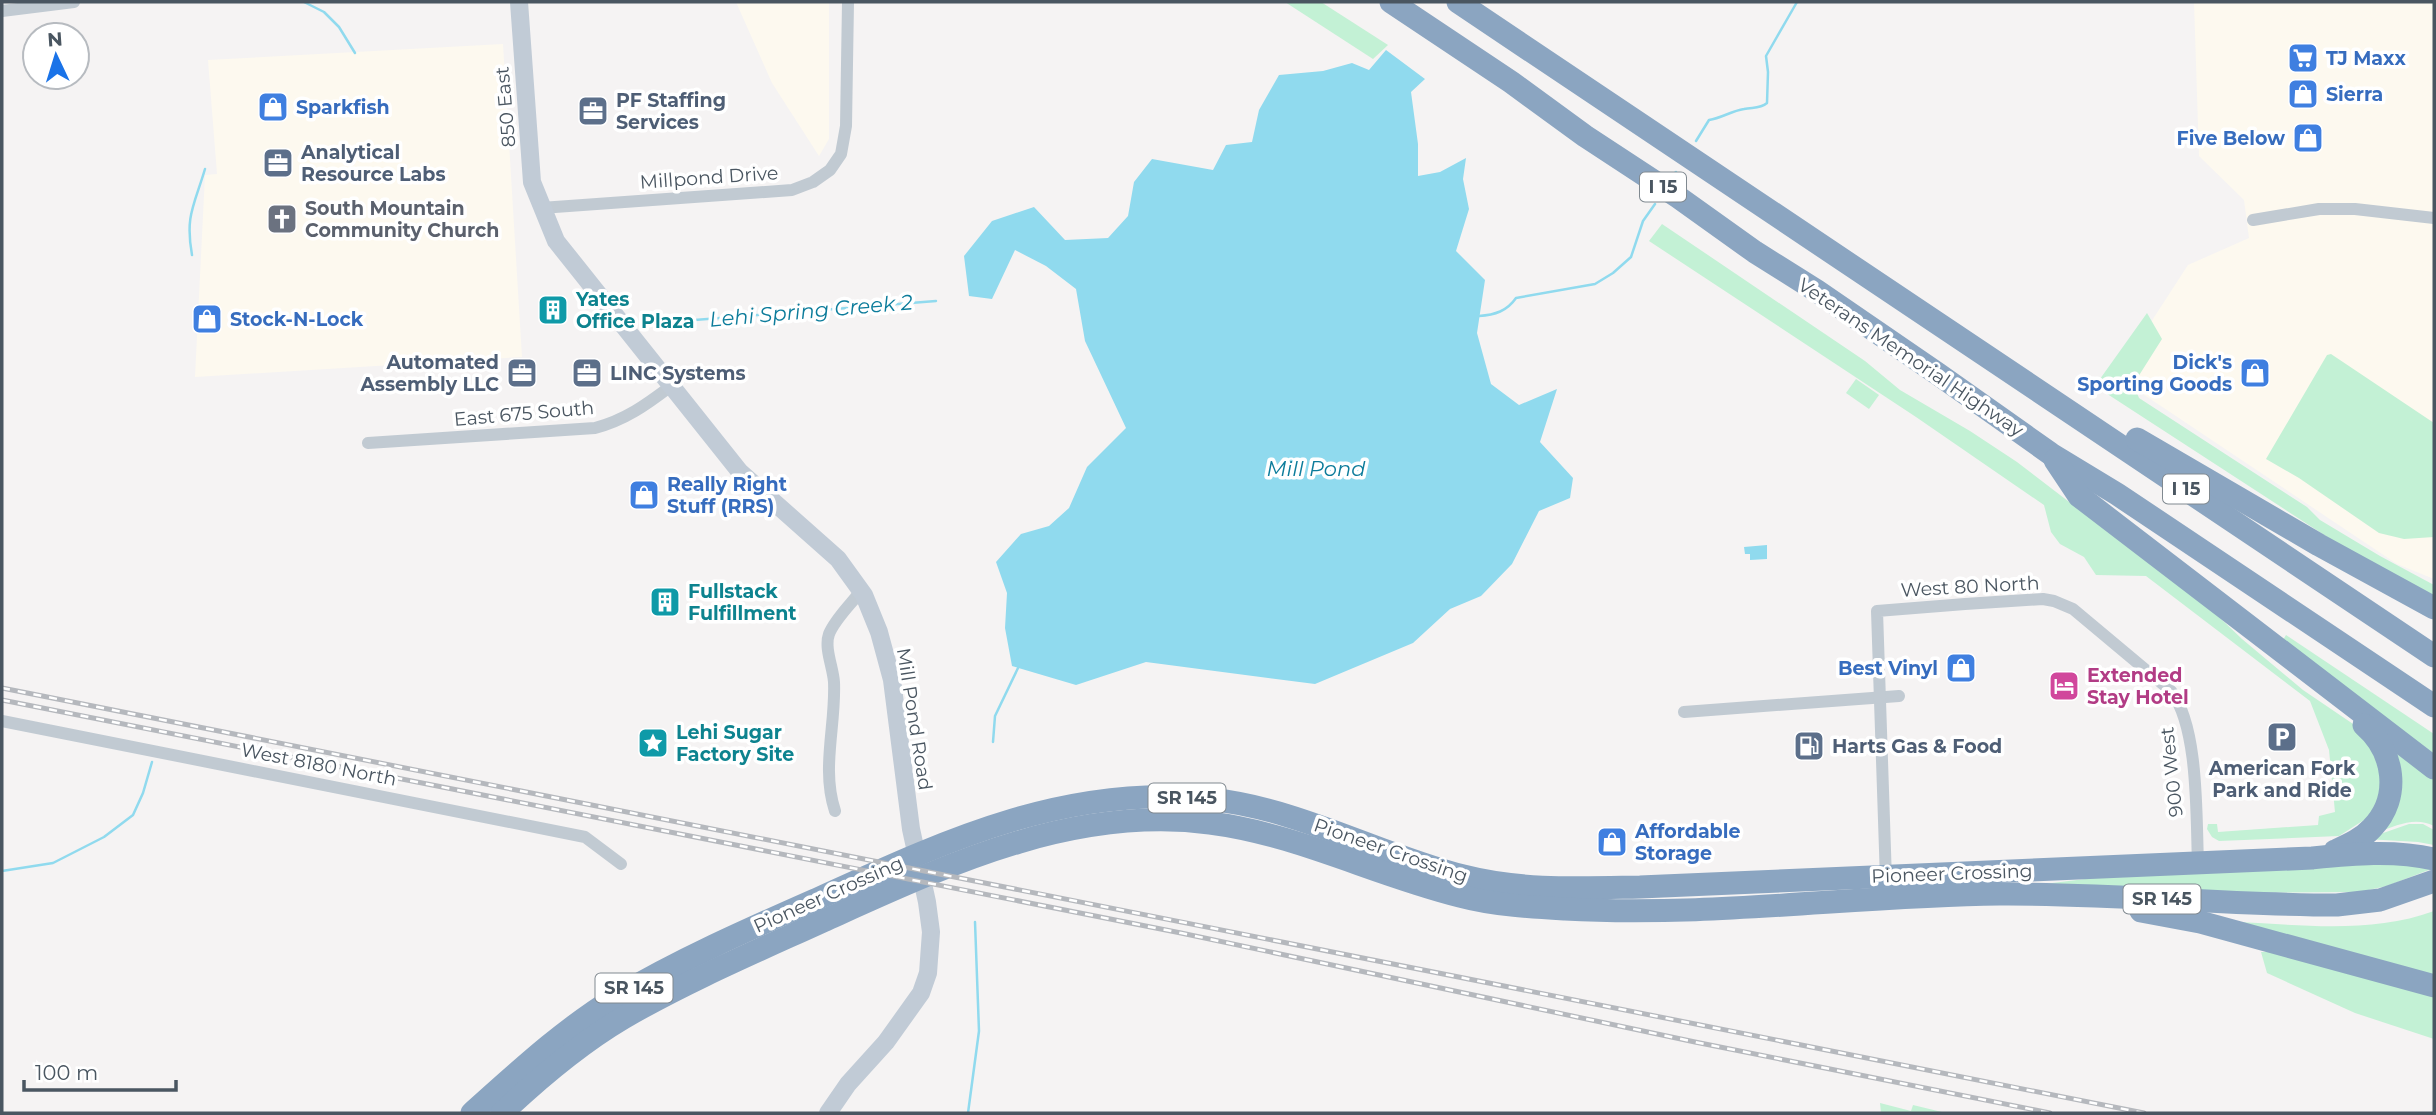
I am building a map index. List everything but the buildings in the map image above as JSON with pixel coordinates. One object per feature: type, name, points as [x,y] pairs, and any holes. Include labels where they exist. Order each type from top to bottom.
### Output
[{"type":"highway","name":"Veterans Memorial Highway","points":[[1391,2],[1755,252],[1938,373],[2051,454],[2117,494],[2434,706]]},
{"type":"highway","name":"I 15","points":[[1458,2],[2434,656]]},
{"type":"highway","points":[[1937,323],[2329,551],[2434,608]]},
{"type":"highway","points":[[2051,454],[2079,496],[2434,768]]},
{"type":"highway","points":[[2262,636],[2280,659],[2374,735],[2384,750],[2391,770],[2391,789],[2386,807],[2372,828],[2346,846],[2312,858]]},
{"type":"highway","name":"Pioneer Crossing","points":[[502,1113],[545,1073],[620,1020],[719,967],[797,933],[981,830],[1061,807],[1105,800],[1157,796],[1210,799],[1254,807],[1304,820],[1427,866],[1465,877],[1514,886],[1568,889],[1886,887],[2337,905],[2390,898],[2434,881]]},
{"type":"highway","name":"Pioneer Crossing","points":[[472,1113],[539,1052],[614,998],[714,945],[819,898],[919,867],[1066,829],[1111,821],[1157,818],[1247,829],[1462,897],[1514,906],[1642,912],[1886,887],[2198,863],[2383,852],[2434,859]]},
{"type":"highway","points":[[1886,887],[1906,904],[1928,907],[2049,905],[2161,914],[2200,922],[2434,986]]},
{"type":"main road","name":"850 East","points":[[519,2],[532,182],[541,208]]},
{"type":"main road","name":"Mill Pond Road","points":[[541,208],[568,260],[740,472],[838,559],[861,590],[879,632],[892,680],[911,826],[927,902],[931,932],[928,974],[921,993],[886,1042],[848,1084],[828,1113]]},
{"type":"street","points":[[2,11],[74,2]]},
{"type":"street","name":"Millpond Drive","points":[[541,208],[792,190],[813,182],[830,170],[841,154],[846,126],[848,2]]},
{"type":"street","points":[[2253,220],[2319,209],[2355,209],[2434,218]]},
{"type":"street","name":"East 675 South","points":[[368,443],[595,428],[619,421],[641,409],[671,386]]},
{"type":"street","points":[[835,811],[831,798],[828,760],[833,732],[834,689],[827,643],[830,632],[861,590]]},
{"type":"street","name":"West 80 North","points":[[1881,697],[1877,611],[2043,599],[2066,605]]},
{"type":"street","name":"900 West","points":[[2066,605],[2171,691],[2181,708],[2186,722],[2194,777],[2198,863]]},
{"type":"street","points":[[1684,712],[1899,696]]},
{"type":"street","points":[[1881,697],[1886,887]]},
{"type":"street","name":"West 8180 North","points":[[2,721],[585,837],[621,864]]},
{"type":"shaded area","points":[[736,2],[829,2],[829,139],[819,156],[772,83]]},
{"type":"shaded area","points":[[2194,2],[2434,2],[2434,579],[2397,564],[2116,376],[2188,265],[2249,238],[2244,200],[2199,156]]},
{"type":"shaded area","points":[[503,44],[522,357],[195,377],[205,175],[217,174],[208,60]]},
{"type":"green space","points":[[1285,2],[1321,2],[1388,45],[1373,59]]},
{"type":"green space","points":[[1662,224],[1865,361],[1900,390],[2017,462],[2218,616],[2303,690],[2359,728],[2378,751],[2382,794],[2368,822],[2364,820],[2339,836],[2219,841],[2212,837],[2207,829],[2208,824],[2217,824],[2218,832],[2318,825],[2319,816],[2335,812],[2329,750],[2310,701],[2146,576],[2096,575],[2084,557],[2060,544],[2051,532],[2044,505],[1649,241]]},
{"type":"green space","points":[[2147,313],[2162,339],[2138,377],[2143,382],[2137,393],[2139,398],[2307,507],[2320,520],[2434,585],[2434,596],[2335,542],[2095,386]]},
{"type":"green space","points":[[2331,354],[2434,423],[2434,537],[2404,539],[2379,533],[2299,478],[2266,459],[2327,355]]},
{"type":"green space","points":[[1856,379],[1879,395],[1869,409],[1846,393]]},
{"type":"green space","points":[[2286,635],[2434,734],[2434,756],[2283,640]]},
{"type":"green space","points":[[2389,745],[2434,780],[2434,826],[2412,822],[2377,832]]},
{"type":"green space","points":[[2409,824],[2423,824],[2434,830],[2434,845],[2366,839]]},
{"type":"green space","points":[[2389,861],[2434,868],[2387,886],[2359,892],[2183,893],[2036,885],[2167,869]]},
{"type":"green space","points":[[2434,911],[2434,976],[2238,922],[2312,926],[2362,925],[2386,923]]},
{"type":"green space","points":[[2261,952],[2274,952],[2434,995],[2434,1039],[2355,1013],[2267,973]]},
{"type":"green space","points":[[1880,1103],[1911,1111],[1913,1105],[1946,1113],[1881,1113]]},
{"type":"water","name":"Mill Pond","points":[[1386,50],[1425,79],[1411,92],[1418,144],[1418,176],[1440,172],[1466,158],[1463,179],[1469,209],[1456,251],[1485,280],[1477,333],[1491,384],[1519,405],[1557,389],[1540,442],[1573,478],[1570,498],[1539,511],[1512,564],[1481,596],[1450,609],[1413,643],[1315,684],[1146,662],[1076,685],[1012,666],[1005,628],[1007,593],[996,562],[1021,534],[1049,526],[1069,508],[1087,467],[1126,428],[1085,341],[1076,289],[1046,266],[1015,250],[992,299],[969,296],[964,256],[992,221],[1034,207],[1065,240],[1108,238],[1128,216],[1134,182],[1152,159],[1213,170],[1226,145],[1252,142],[1259,110],[1279,75],[1323,71],[1352,63],[1369,70]]},
{"type":"water","points":[[1767,545],[1767,559],[1750,560],[1750,554],[1745,554],[1744,547]]},
{"type":"waterway","points":[[304,2],[324,12],[339,27],[355,53]]},
{"type":"waterway","points":[[1696,141],[1709,120],[1767,103],[1766,56],[1797,2]]},
{"type":"waterway","points":[[192,255],[190,220],[205,169]]},
{"type":"waterway","points":[[1479,316],[1500,312],[1516,298],[1595,284],[1613,273],[1631,257],[1643,221],[1655,204]]},
{"type":"waterway","name":"Lehi Spring Creek 2","points":[[644,324],[936,301]]},
{"type":"waterway","points":[[993,742],[995,716],[1018,668]]},
{"type":"waterway","points":[[2,871],[53,863],[104,837],[133,815],[152,762]]},
{"type":"waterway","points":[[968,1113],[979,1031],[975,922]]},
{"type":"railway","points":[[2,688],[2144,1113]]},
{"type":"railway","points":[[2,700],[1181,933],[1695,1042],[2050,1113]]},
{"type":"place","name":"TJ Maxx","points":[[2303,58]]},
{"type":"place","name":"Sierra","points":[[2303,94]]},
{"type":"place","name":"Sparkfish","points":[[273,107]]},
{"type":"place","name":"PF Staffing Services","points":[[593,111]]},
{"type":"place","name":"Five Below","points":[[2308,138]]},
{"type":"place","name":"Analytical Resource Labs","points":[[278,163]]},
{"type":"place","name":"South Mountain Community Church","points":[[282,219]]},
{"type":"place","name":"Yates Office Plaza","points":[[553,310]]},
{"type":"place","name":"Stock-N-Lock","points":[[207,319]]},
{"type":"place","name":"Automated Assembly LLC","points":[[522,373]]},
{"type":"place","name":"LINC Systems","points":[[587,373]]},
{"type":"place","name":"Dick's Sporting Goods","points":[[2255,373]]},
{"type":"place","name":"Really Right Stuff (RRS)","points":[[644,495]]},
{"type":"place","name":"Fullstack Fulfillment","points":[[665,602]]},
{"type":"place","name":"Best Vinyl","points":[[1961,668]]},
{"type":"place","name":"Extended Stay Hotel","points":[[2064,686]]},
{"type":"place","name":"American Fork Park and Ride","points":[[2282,737]]},
{"type":"place","name":"Lehi Sugar Factory Site","points":[[653,743]]},
{"type":"place","name":"Harts Gas & Food","points":[[1809,746]]},
{"type":"place","name":"Affordable Storage","points":[[1612,842]]}]
